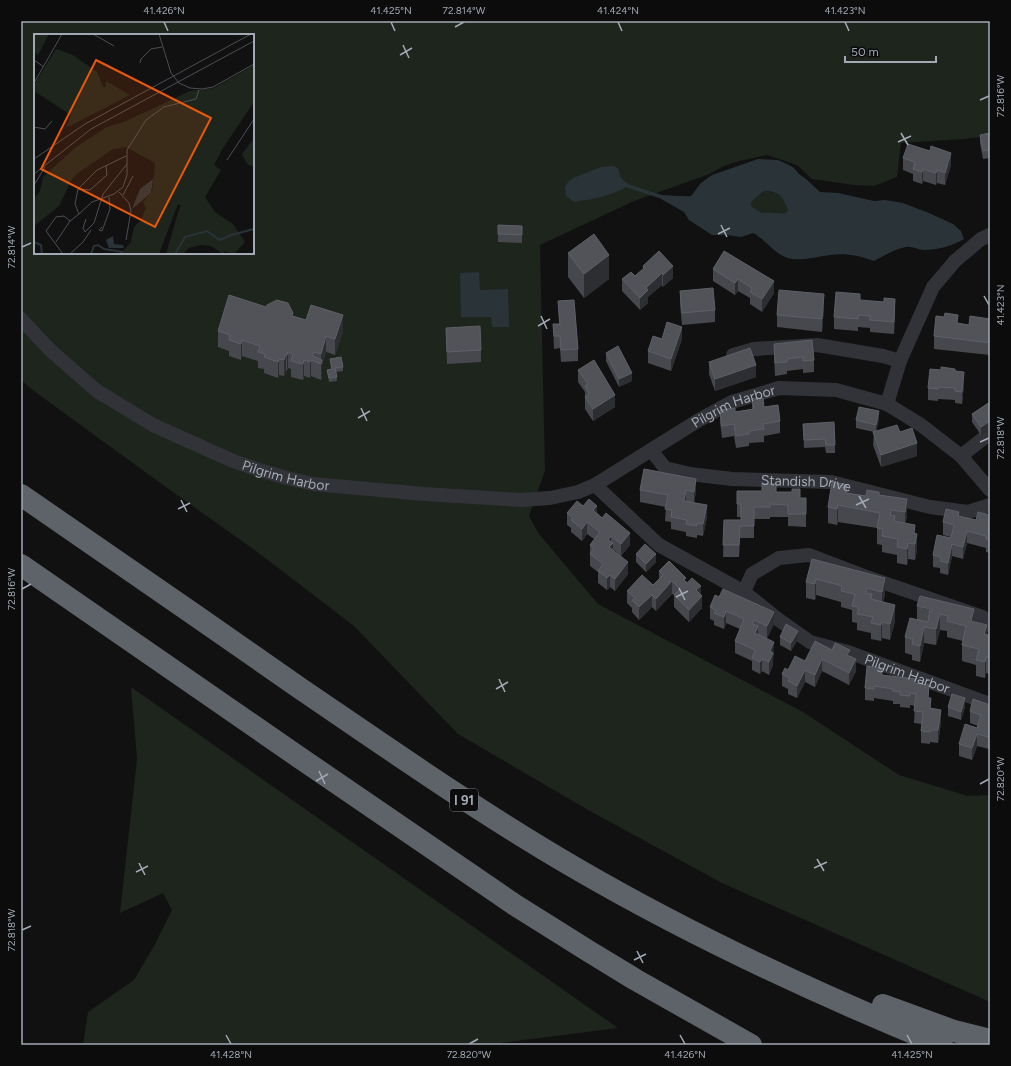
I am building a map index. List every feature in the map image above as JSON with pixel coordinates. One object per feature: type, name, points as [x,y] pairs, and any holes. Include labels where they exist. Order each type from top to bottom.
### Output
[{"type":"highway","name":"I 91","points":[[21,495],[405,761],[491,817],[576,868],[617,892],[705,939],[773,972],[869,1015],[942,1045]]},
{"type":"highway","points":[[21,565],[302,760],[515,905],[636,980],[751,1045]]},
{"type":"highway","points":[[773,972],[800,975],[825,981],[931,1023],[990,1040]]},
{"type":"street","points":[[887,404],[900,361],[933,287],[955,261],[981,238],[990,235]]},
{"type":"street","name":"Pilgrim Harbor","points":[[21,319],[50,350],[97,391],[153,425],[227,458],[256,469],[314,484],[424,494],[522,500],[550,498],[578,492],[595,485],[699,420],[732,402],[779,388],[836,390],[887,404],[922,425],[961,456],[990,490]]},
{"type":"street","points":[[718,359],[754,349],[817,345],[883,356],[900,361]]},
{"type":"street","points":[[961,456],[990,433]]},
{"type":"street","name":"Standish Drive","points":[[651,450],[665,468],[690,474],[732,479],[831,482],[930,507],[968,512],[990,506]]},
{"type":"street","name":"Pilgrim Harbor","points":[[595,485],[659,545],[744,592],[810,642],[848,652],[990,704]]},
{"type":"street","points":[[744,592],[752,574],[779,558],[809,555],[864,576],[983,617],[990,626]]},
{"type":"shaded area","points":[[21,21],[990,21],[990,136],[901,143],[897,177],[874,186],[854,185],[812,179],[797,165],[767,155],[739,161],[724,166],[707,175],[634,201],[540,245],[545,471],[529,516],[539,534],[598,604],[803,712],[899,775],[968,796],[990,795],[990,1002],[722,883],[590,811],[458,734],[354,626],[256,551],[34,391],[21,380]]},
{"type":"shaded area","points":[[758,159],[778,160],[794,168],[820,192],[838,193],[874,201],[885,200],[903,203],[953,224],[961,231],[964,239],[950,246],[929,250],[908,247],[902,248],[874,261],[858,256],[842,254],[803,259],[788,258],[779,254],[753,233],[741,237],[712,235],[689,220],[684,212],[661,199],[662,195],[691,196],[701,183],[712,175]],"holes":[[[764,191],[769,191],[782,198],[788,210],[786,213],[762,213],[751,206],[752,201]]]},
{"type":"shaded area","points":[[611,166],[618,169],[622,179],[628,184],[628,186],[609,195],[574,202],[566,196],[565,187],[573,178],[601,167]]},
{"type":"shaded area","points":[[764,191],[773,192],[782,198],[788,210],[786,213],[762,213],[751,206],[752,201]]},
{"type":"shaded area","points":[[479,272],[480,290],[508,289],[509,327],[492,327],[491,317],[461,317],[460,273]]},
{"type":"shaded area","points":[[131,687],[618,1028],[501,1043],[501,1045],[83,1045],[88,1012],[134,980],[154,946],[172,910],[163,893],[120,913],[137,759]]},
{"type":"building","points":[[990,133],[990,150],[983,151],[980,135]]},
{"type":"building","points":[[908,144],[930,151],[931,146],[951,153],[945,173],[937,170],[936,173],[923,169],[922,172],[913,169],[915,162],[903,158]]},
{"type":"building","points":[[498,225],[522,226],[522,235],[498,234]]},
{"type":"building","points":[[594,234],[609,255],[584,274],[568,253]]},
{"type":"building","points":[[659,251],[673,266],[663,275],[662,273],[646,288],[648,290],[640,298],[622,279],[631,272],[635,276]]},
{"type":"building","points":[[724,251],[774,281],[762,299],[750,292],[752,288],[738,279],[735,283],[713,269]]},
{"type":"building","points":[[713,288],[715,310],[682,313],[680,291]]},
{"type":"building","points":[[779,290],[824,294],[822,319],[777,315]]},
{"type":"building","points":[[836,292],[860,294],[860,300],[884,302],[884,298],[895,299],[894,322],[870,320],[870,316],[858,315],[858,319],[834,317]]},
{"type":"building","points":[[229,295],[266,307],[277,300],[288,303],[293,313],[292,316],[306,320],[311,305],[343,315],[335,339],[326,336],[321,354],[314,352],[312,356],[322,360],[321,364],[311,360],[310,362],[304,360],[303,364],[291,361],[293,354],[288,352],[284,360],[279,359],[278,362],[264,357],[265,354],[258,352],[260,346],[242,340],[241,344],[229,340],[230,335],[218,331]]},
{"type":"building","points":[[574,300],[578,349],[561,350],[560,336],[554,336],[553,324],[560,324],[558,301]]},
{"type":"building","points":[[945,313],[958,315],[957,323],[969,325],[970,316],[990,319],[990,343],[934,336],[936,316],[944,317]]},
{"type":"building","points":[[667,322],[682,327],[671,359],[648,351],[653,336],[662,339]]},
{"type":"building","points":[[480,326],[481,350],[447,352],[446,328]]},
{"type":"building","points":[[812,340],[814,360],[803,361],[803,357],[787,359],[787,362],[775,363],[774,344]]},
{"type":"building","points":[[618,346],[632,373],[619,379],[606,353]]},
{"type":"building","points":[[750,348],[756,365],[715,379],[709,362]]},
{"type":"building","points":[[341,357],[343,367],[335,368],[337,377],[329,378],[327,370],[332,369],[330,359]]},
{"type":"building","points":[[594,360],[615,395],[593,409],[585,397],[589,394],[585,386],[588,384],[578,370]]},
{"type":"building","points":[[941,367],[964,372],[962,392],[955,391],[955,388],[928,388],[930,369],[941,370]]},
{"type":"building","points":[[763,398],[764,407],[778,405],[780,421],[763,424],[764,429],[749,431],[749,434],[736,436],[734,424],[722,426],[720,410],[735,408],[735,412],[754,409],[752,399]]},
{"type":"building","points":[[990,402],[990,421],[981,427],[972,414]]},
{"type":"building","points":[[859,407],[879,411],[876,425],[856,420]]},
{"type":"building","points":[[834,422],[835,445],[826,445],[825,439],[804,440],[803,424]]},
{"type":"building","points":[[897,425],[900,432],[912,428],[917,443],[881,455],[873,432]]},
{"type":"building","points":[[644,469],[696,479],[694,492],[686,490],[684,501],[707,505],[703,524],[697,523],[697,526],[686,524],[687,520],[671,517],[672,510],[665,509],[668,495],[640,490]]},
{"type":"building","points":[[832,482],[847,485],[846,493],[866,496],[867,490],[879,492],[879,495],[907,499],[905,512],[891,510],[890,515],[895,516],[894,521],[915,525],[914,533],[917,534],[915,544],[908,543],[907,549],[897,547],[898,539],[882,536],[883,529],[877,528],[880,513],[838,505],[837,509],[828,507]]},
{"type":"building","points":[[762,484],[776,484],[776,492],[792,492],[792,489],[800,489],[800,498],[806,498],[806,514],[788,514],[788,505],[770,504],[770,507],[754,507],[754,526],[740,526],[739,545],[723,545],[724,520],[741,520],[741,504],[737,504],[737,491],[762,491]]},
{"type":"building","points":[[589,499],[597,506],[593,510],[602,518],[606,513],[630,533],[621,544],[611,536],[608,540],[613,543],[609,547],[628,562],[615,579],[610,575],[607,578],[598,571],[603,564],[590,554],[594,548],[590,545],[600,532],[587,522],[582,529],[571,520],[573,518],[567,513],[577,501],[583,506]]},
{"type":"building","points":[[946,509],[959,512],[958,516],[976,520],[978,512],[990,515],[990,540],[986,539],[986,536],[967,531],[963,547],[952,544],[948,563],[940,561],[941,557],[933,555],[937,535],[951,538],[954,525],[943,522]]},
{"type":"building","points":[[645,544],[656,554],[646,564],[636,554]]},
{"type":"building","points":[[812,559],[885,578],[882,592],[867,588],[866,593],[872,594],[871,599],[895,605],[890,624],[882,622],[881,625],[871,623],[873,617],[857,614],[859,607],[852,606],[855,594],[841,591],[842,586],[816,579],[815,584],[806,582]]},
{"type":"building","points":[[669,561],[686,578],[684,580],[687,583],[692,578],[701,586],[696,590],[702,596],[689,610],[674,595],[680,589],[672,581],[656,599],[652,595],[639,607],[632,600],[635,598],[627,591],[642,575],[653,585],[663,575],[659,571]]},
{"type":"building","points":[[723,589],[774,612],[767,626],[754,620],[752,624],[758,626],[755,633],[774,642],[770,651],[773,653],[769,662],[762,659],[760,662],[752,658],[755,650],[735,641],[744,619],[726,611],[724,617],[714,613],[716,610],[710,607],[715,595],[719,597]]},
{"type":"building","points":[[920,596],[974,609],[971,621],[987,625],[984,634],[990,635],[990,658],[986,657],[985,662],[976,660],[979,649],[962,645],[966,626],[947,621],[948,616],[940,614],[936,629],[924,627],[920,646],[912,644],[913,639],[905,637],[910,618],[928,622],[930,609],[917,606]]},
{"type":"building","points":[[786,624],[798,631],[791,643],[780,637]]},
{"type":"building","points":[[815,641],[832,650],[835,643],[850,650],[847,655],[856,659],[849,673],[822,659],[815,675],[805,670],[797,686],[788,681],[790,678],[782,674],[785,668],[788,670],[795,656],[805,661]]},
{"type":"building","points":[[867,666],[882,668],[882,675],[915,679],[914,683],[929,685],[928,698],[931,698],[930,708],[941,710],[938,730],[930,730],[930,732],[921,731],[923,712],[914,711],[916,694],[910,693],[910,696],[900,695],[900,692],[893,691],[893,689],[874,686],[874,689],[865,688]]},
{"type":"building","points":[[952,694],[965,698],[961,712],[948,707]]},
{"type":"building","points":[[973,699],[990,705],[990,733],[989,737],[977,734],[972,748],[959,744],[965,724],[977,728],[981,715],[970,711]]},
{"type":"waterway","points":[[628,186],[662,197]]}]
